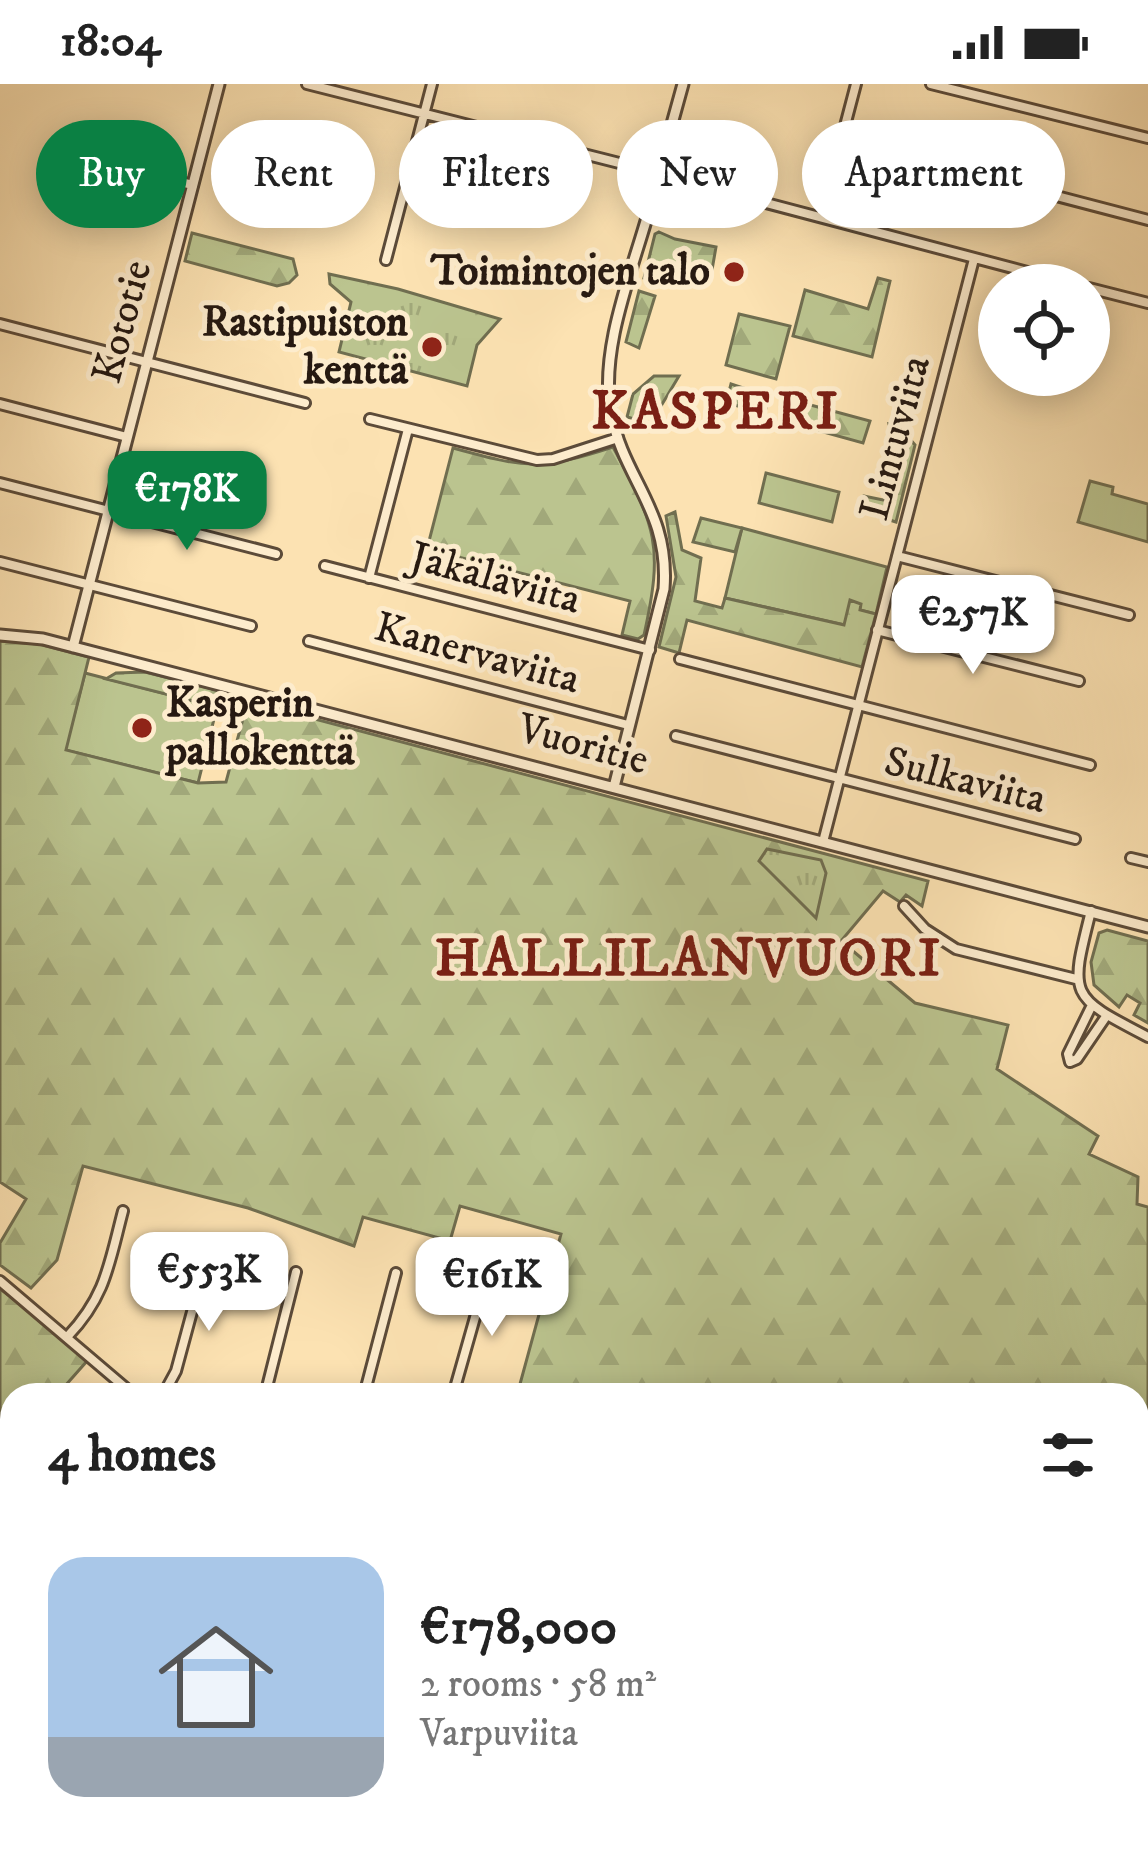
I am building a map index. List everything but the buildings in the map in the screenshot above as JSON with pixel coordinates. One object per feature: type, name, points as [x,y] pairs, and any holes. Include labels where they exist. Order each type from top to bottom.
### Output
[{"type":"street","name":"Kototie","points":[[73,647],[219,84]]},
{"type":"street","points":[[307,84],[617,163]]},
{"type":"street","points":[[386,260],[432,84]]},
{"type":"street","points":[[673,120],[682,84]]},
{"type":"street","points":[[847,120],[856,84]]},
{"type":"street","points":[[931,84],[1148,139]]},
{"type":"street","points":[[187,184],[193,185]]},
{"type":"street","points":[[1065,198],[1148,220]]},
{"type":"street","points":[[614,787],[664,589],[665,552],[651,504],[618,438],[610,405],[610,359],[645,228]]},
{"type":"street","points":[[858,228],[994,264]]},
{"type":"street","name":"Lintuviita","points":[[824,842],[974,259]]},
{"type":"street","points":[[1110,294],[1148,304]]},
{"type":"street","points":[[0,324],[305,403]]},
{"type":"street","points":[[0,404],[128,436]]},
{"type":"street","points":[[370,419],[537,460],[618,438]]},
{"type":"street","points":[[369,578],[408,429]]},
{"type":"street","points":[[0,483],[276,554]]},
{"type":"street","points":[[897,556],[1130,615]]},
{"type":"street","points":[[0,562],[251,626]]},
{"type":"street","name":"Jäkäläviita","points":[[325,566],[650,650]]},
{"type":"street","points":[[877,630],[1079,681]]},
{"type":"street","name":"Vuoritie","points":[[0,634],[73,647],[1148,926]]},
{"type":"street","name":"Kanervaviita","points":[[309,641],[628,725]]},
{"type":"street","points":[[680,659],[1090,765]]},
{"type":"street","name":"Sulkaviita","points":[[676,736],[1076,839]]},
{"type":"street","points":[[1131,858],[1148,862]]},
{"type":"street","points":[[904,906],[925,929],[956,950],[1076,979]]},
{"type":"street","points":[[1091,911],[1076,979],[1092,1005],[1148,1037]]},
{"type":"street","points":[[1092,1005],[1068,1054],[1070,1062],[1077,1059],[1107,1015]]},
{"type":"street","points":[[68,1336],[95,1306],[123,1211]]},
{"type":"street","points":[[170,1383],[209,1249]]},
{"type":"street","points":[[456,1383],[489,1268]]},
{"type":"street","points":[[268,1383],[296,1272]]},
{"type":"street","points":[[367,1383],[396,1273]]},
{"type":"street","points":[[0,1281],[121,1383]]},
{"type":"green space","points":[[659,232],[716,247],[712,270],[707,274],[669,267],[661,280],[644,278]]},
{"type":"green space","points":[[192,233],[293,259],[297,275],[277,286],[185,261]]},
{"type":"green space","points":[[329,274],[500,319],[477,345],[467,386],[339,352],[351,302],[330,284]]},
{"type":"green space","points":[[878,278],[890,281],[872,357],[793,336],[805,290],[868,309]]},
{"type":"green space","points":[[639,291],[655,296],[639,348],[626,342]]},
{"type":"green space","points":[[739,314],[790,326],[776,379],[726,365]]},
{"type":"green space","points":[[654,376],[679,376],[661,406],[647,416],[640,414],[638,420],[627,417],[633,394]]},
{"type":"green space","points":[[731,384],[768,396],[765,413],[726,403]]},
{"type":"green space","points":[[792,400],[870,421],[863,443],[787,422]]},
{"type":"green space","points":[[889,424],[911,430],[909,438],[915,445],[896,522],[861,511],[864,496],[888,501],[902,451],[893,442]]},
{"type":"green space","points":[[613,447],[639,497],[652,537],[654,579],[644,635],[638,639],[622,635],[630,601],[427,549],[453,448],[533,464]]},
{"type":"green space","points":[[766,473],[839,492],[832,522],[759,503]]},
{"type":"green space","points":[[1090,481],[1113,487],[1112,494],[1148,504],[1148,542],[1078,522]]},
{"type":"green space","points":[[675,512],[682,550],[701,558],[695,601],[722,608],[725,598],[844,625],[850,600],[861,604],[860,610],[876,614],[862,667],[687,620],[679,653],[659,647],[676,577],[666,516]]},
{"type":"green space","points":[[701,518],[742,528],[735,552],[693,542]]},
{"type":"green space","points":[[742,528],[887,567],[876,614],[860,610],[845,625],[725,598]]},
{"type":"green space","points":[[0,641],[39,644],[89,657],[66,750],[198,783],[226,782],[244,715],[234,712],[239,699],[928,881],[922,906],[906,895],[900,902],[883,891],[841,941],[915,1003],[1008,1025],[997,1069],[1098,1136],[1089,1154],[1138,1177],[1137,1204],[1148,1207],[1148,1383],[520,1383],[561,1234],[460,1206],[450,1241],[363,1217],[354,1246],[248,1208],[83,1166],[57,1260],[31,1288],[0,1265],[0,1243],[26,1199],[0,1182]]},
{"type":"green space","points":[[145,672],[221,691],[217,707],[106,679],[116,673]]},
{"type":"green space","name":"Kasperin pallokenttä","points":[[85,673],[217,707],[198,783],[65,750]]},
{"type":"green space","points":[[767,849],[821,860],[826,873],[816,918],[759,861]]},
{"type":"green space","points":[[1107,930],[1148,941],[1148,1023],[1134,1015],[1140,1003],[1127,995],[1119,1007],[1094,985],[1091,962],[1099,933]]},
{"type":"green space","points":[[0,1289],[87,1361],[68,1383],[0,1383]]},
{"type":"place","name":"Toimintojen talo","points":[[734,272]]},
{"type":"place","name":"Rastipuiston kenttä","points":[[432,347]]},
{"type":"place","name":"Kasperin pallokenttä","points":[[142,728]]},
{"type":"district","name":"KASPERI","points":[[716,412]]},
{"type":"district","name":"HALLILANVUORI","points":[[689,959]]}]
